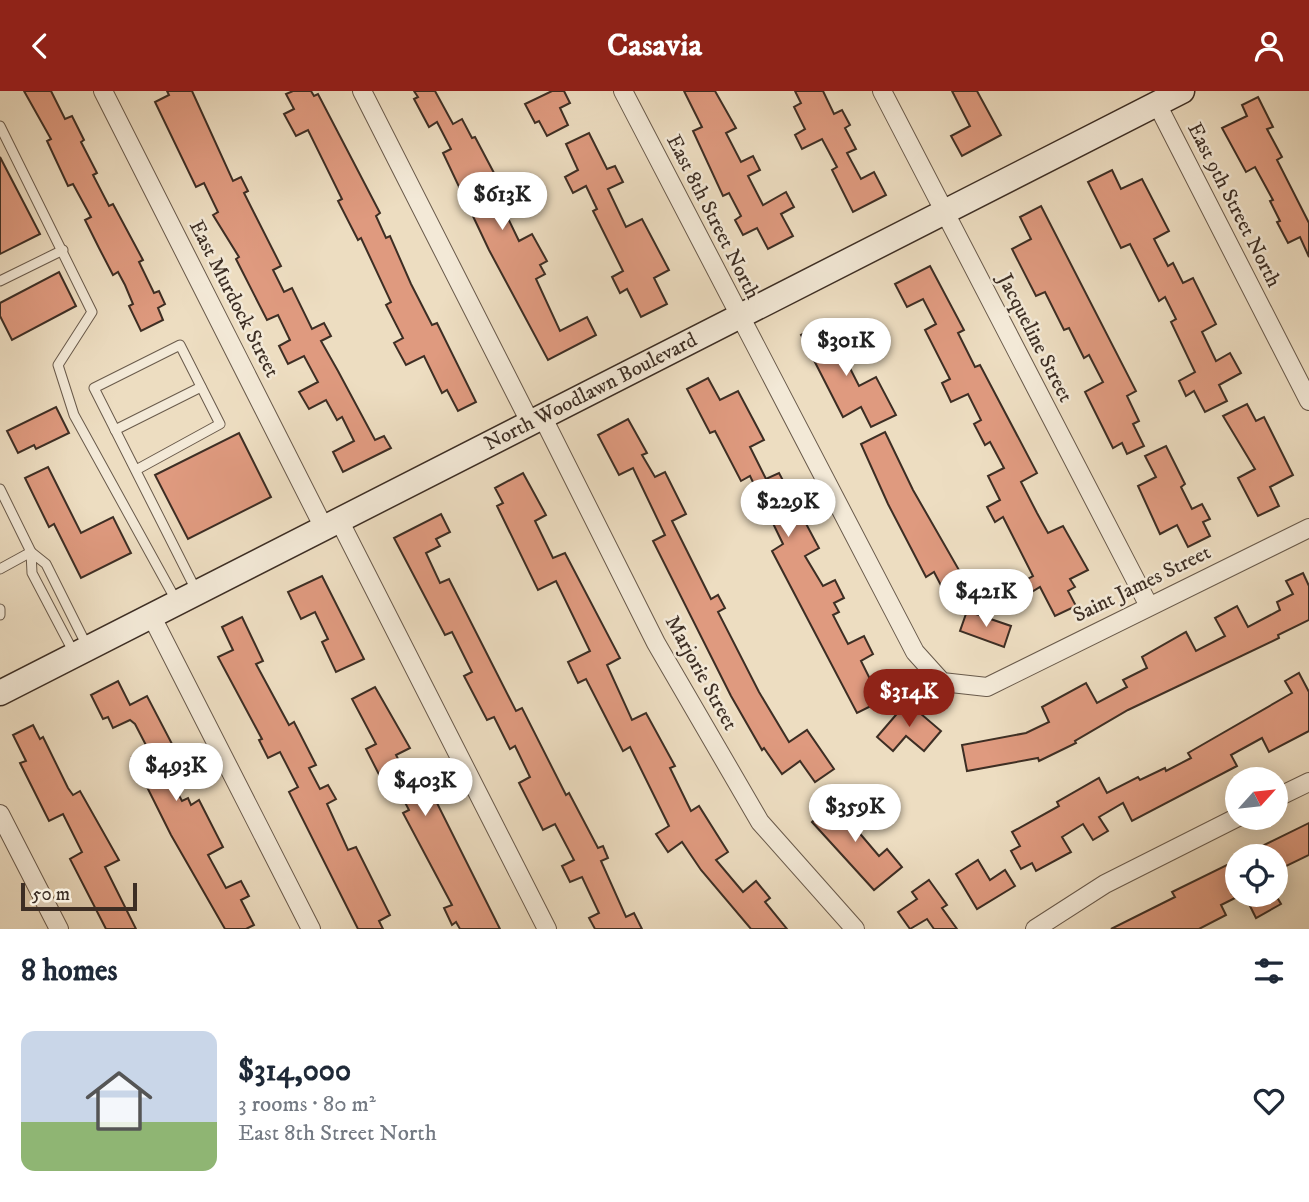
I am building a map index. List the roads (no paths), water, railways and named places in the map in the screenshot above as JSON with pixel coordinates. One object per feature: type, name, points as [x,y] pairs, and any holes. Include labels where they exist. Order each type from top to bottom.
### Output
[{"type":"main road","name":"North Woodlawn Boulevard","points":[[0,693],[1182,91]]},
{"type":"street","name":"East Murdock Street","points":[[104,91],[547,929]]},
{"type":"street","name":"Marjorie Street","points":[[362,91],[656,643],[760,822],[855,929]]},
{"type":"street","name":"East 8th Street North","points":[[623,91],[915,652],[943,682],[955,683]]},
{"type":"street","name":"Jacqueline Street","points":[[882,91],[1149,606]]},
{"type":"street","name":"East 9th Street North","points":[[1157,104],[1309,401]]},
{"type":"street","name":"Saint James Street","points":[[955,683],[986,687],[1309,528]]},
{"type":"street","points":[[152,617],[311,929]]},
{"type":"street","points":[[1288,792],[1309,782]]},
{"type":"street","points":[[0,814],[59,929]]},
{"type":"street","points":[[1035,929],[1104,884],[1225,824]]},
{"type":"lane","points":[[0,126],[92,312],[58,365],[74,415],[188,598]]},
{"type":"lane","points":[[0,281],[63,250]]},
{"type":"lane","points":[[136,470],[220,424],[180,345],[94,388],[136,470],[188,598]]},
{"type":"lane","points":[[115,430],[201,387]]},
{"type":"lane","points":[[0,489],[32,552],[46,564],[82,653]]},
{"type":"lane","points":[[0,569],[32,552]]},
{"type":"lane","points":[[32,552],[33,573],[82,653]]},
{"type":"lane","points":[[0,609],[0,615]]}]
